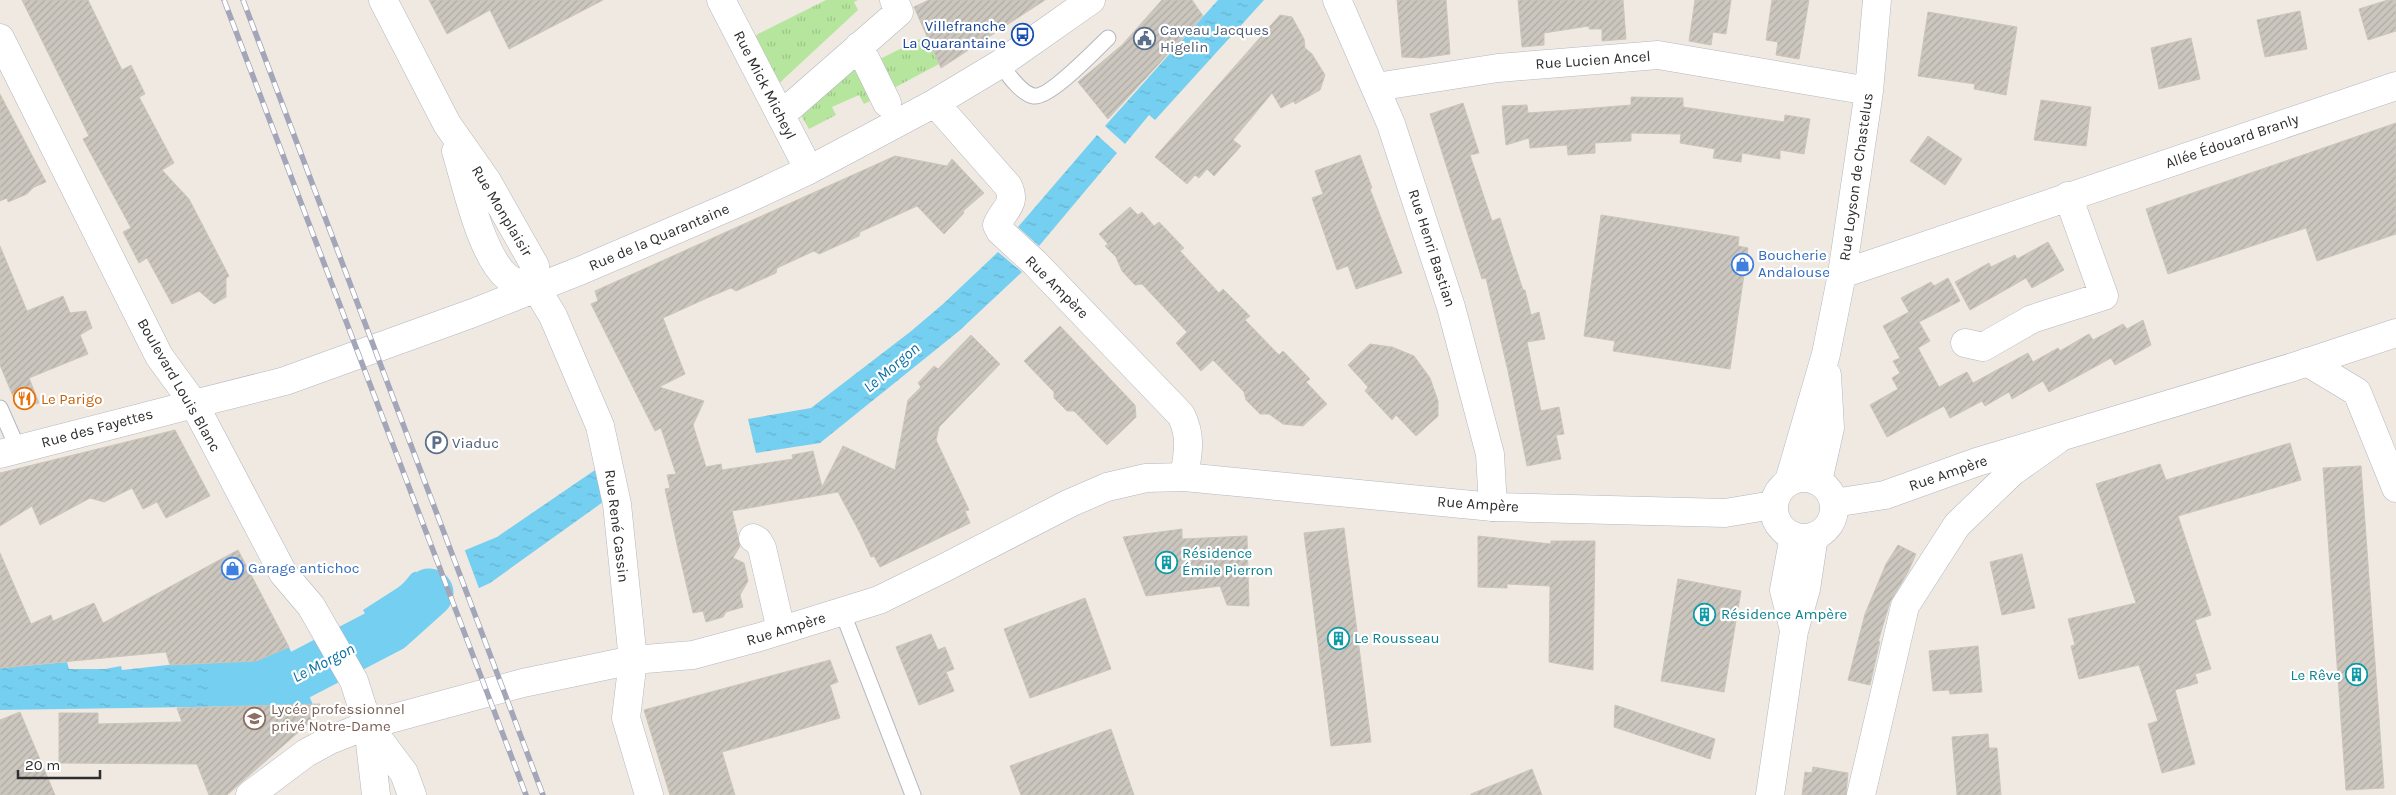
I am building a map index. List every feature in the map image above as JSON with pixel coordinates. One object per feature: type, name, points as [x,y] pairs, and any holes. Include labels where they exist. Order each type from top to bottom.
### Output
[{"type":"street","name":"Rue Monplaisir","points":[[383,0],[447,124],[484,240],[491,255],[508,278],[536,288]]},
{"type":"street","name":"Rue Mick Micheyl","points":[[721,0],[809,170]]},
{"type":"street","points":[[781,115],[899,12],[894,0]]},
{"type":"street","name":"Rue de la Quarantaine","points":[[194,404],[285,381],[536,288],[719,212],[809,170],[935,103],[1000,64],[1091,0]]},
{"type":"street","name":"Rue Henri Bastian","points":[[1337,0],[1391,124],[1451,306],[1490,454],[1493,507]]},
{"type":"street","name":"Rue Loyson de Chastelus","points":[[1789,481],[1826,354],[1842,274],[1869,91],[1877,0]]},
{"type":"street","points":[[859,46],[888,103]]},
{"type":"street","name":"Boulevard Louis Blanc","points":[[3,50],[159,356],[194,404],[278,565],[311,606],[354,681],[368,725],[376,795]]},
{"type":"street","name":"Rue Lucien Ancel","points":[[1376,87],[1498,68],[1658,55],[1869,91]]},
{"type":"street","name":"Allée Édouard Branly","points":[[1842,274],[2396,86]]},
{"type":"street","name":"Rue Ampère","points":[[935,103],[1008,186],[1013,196],[1012,202],[997,225],[1000,231],[1035,263],[1181,414],[1188,429],[1189,444],[1184,477]]},
{"type":"street","points":[[1965,343],[1983,347],[2032,319],[2104,296],[2068,196]]},
{"type":"street","name":"Rue René Cassin","points":[[536,288],[553,316],[600,426],[608,455],[617,504],[633,660],[626,718],[649,795]]},
{"type":"street","name":"Rue Ampère","points":[[1834,503],[1885,495],[1977,462],[2307,362],[2396,333]]},
{"type":"street","name":"Rue Loyson de Chastelus","points":[[1818,481],[1830,428],[1826,354]]},
{"type":"street","points":[[2307,362],[2357,392],[2396,488]]},
{"type":"street","name":"Rue des Fayettes","points":[[9,452],[194,404]]},
{"type":"street","points":[[1861,795],[1905,606],[1957,524],[2012,472],[2060,438]]},
{"type":"street","name":"Rue Ampère","points":[[250,795],[306,753],[330,740],[368,725],[523,683],[633,660],[693,655],[879,600],[1070,503],[1107,487],[1146,478],[1184,477],[1493,507],[1724,512],[1773,505]]},
{"type":"street","points":[[1799,478],[1818,481],[1826,486],[1834,503],[1834,513],[1830,523],[1823,531],[1804,536],[1785,532],[1778,524],[1774,515],[1773,505],[1779,491],[1789,481],[1799,478]]},
{"type":"street","points":[[1770,795],[1794,631],[1784,590],[1804,536]]},
{"type":"street","points":[[753,538],[758,541],[762,548],[781,630]]},
{"type":"street","name":"Boulevard Louis Blanc","points":[[368,725],[404,773],[412,795]]},
{"type":"lane","points":[[1000,64],[1024,91],[1034,96],[1061,82],[1108,38]]},
{"type":"lane","points":[[0,408],[9,452]]},
{"type":"lane","points":[[842,611],[913,795]]},
{"type":"green space","points":[[826,0],[858,0],[854,2],[858,10],[774,88],[750,41],[758,34]]},
{"type":"green space","points":[[926,36],[939,64],[892,89],[878,60]]},
{"type":"green space","points":[[858,68],[874,99],[864,104],[859,95],[832,107],[836,115],[809,129],[801,115],[849,72]]},
{"type":"water","points":[[1218,0],[1264,0],[1155,120],[1149,115],[1125,144],[1105,126]]},
{"type":"water","points":[[1097,135],[1117,153],[1039,246],[1018,227]]},
{"type":"water","points":[[998,252],[1022,272],[959,331],[820,443],[756,453],[748,419],[811,408],[910,332]]},
{"type":"water","points":[[595,470],[603,502],[490,583],[434,609],[420,618],[421,621],[387,655],[363,610],[402,585],[411,574],[422,568],[497,537]]},
{"type":"water","points":[[289,647],[313,705],[0,710],[0,668],[67,662],[69,669],[105,669],[121,666],[122,670],[168,665],[256,661]]},
{"type":"pier","points":[[464,548],[480,591],[443,608],[428,570],[440,609],[429,616],[415,569]]},
{"type":"building","points":[[22,0],[88,0],[122,70],[131,65],[145,94],[139,97],[174,163],[162,170],[189,199],[229,276],[226,278],[226,297],[214,304],[199,291],[172,304],[147,258],[139,263],[123,232],[131,228],[83,139],[89,136]]},
{"type":"building","points":[[429,0],[603,0],[509,49],[490,10],[447,34]]},
{"type":"building","points":[[929,0],[1045,0],[941,68],[914,7]]},
{"type":"building","points":[[1162,0],[1192,0],[1203,16],[1108,119],[1078,82],[1122,45]]},
{"type":"building","points":[[1397,0],[1446,0],[1450,54],[1421,58],[1402,57]]},
{"type":"building","points":[[1518,0],[1623,0],[1626,39],[1602,41],[1602,29],[1589,29],[1589,26],[1544,33],[1544,45],[1522,47]]},
{"type":"building","points":[[1695,0],[1731,0],[1726,34],[1713,32],[1711,45],[1689,41]]},
{"type":"building","points":[[1772,0],[1809,0],[1799,59],[1776,55],[1778,42],[1766,40]]},
{"type":"building","points":[[2388,0],[2396,0],[2396,31],[2368,40],[2359,9]]},
{"type":"building","points":[[2300,11],[2307,49],[2265,57],[2257,20]]},
{"type":"building","points":[[1928,12],[2017,27],[2006,95],[1974,89],[1975,84],[1918,76]]},
{"type":"building","points":[[1280,15],[1292,17],[1304,39],[1305,48],[1312,54],[1325,75],[1320,90],[1295,104],[1294,101],[1281,108],[1272,93],[1233,140],[1241,146],[1214,176],[1207,169],[1199,178],[1195,175],[1187,184],[1155,157]]},
{"type":"building","points":[[2191,38],[2200,79],[2159,89],[2151,48]]},
{"type":"building","points":[[0,94],[46,182],[34,187],[27,194],[8,202],[7,198],[0,201]]},
{"type":"building","points":[[1631,97],[1683,98],[1683,107],[1784,122],[1785,115],[1810,119],[1804,154],[1780,150],[1780,159],[1742,153],[1741,162],[1713,158],[1715,149],[1680,143],[1681,134],[1631,133],[1631,141],[1595,143],[1595,153],[1568,155],[1567,145],[1530,148],[1529,138],[1506,145],[1502,106],[1527,105],[1528,113],[1631,105]]},
{"type":"building","points":[[2041,100],[2091,107],[2086,146],[2034,140]]},
{"type":"building","points":[[1463,103],[1479,153],[1470,155],[1492,221],[1500,218],[1523,290],[1525,290],[1531,315],[1539,312],[1545,339],[1527,342],[1541,411],[1559,407],[1564,434],[1556,435],[1561,459],[1527,466],[1508,371],[1486,278],[1482,279],[1430,114]]},
{"type":"building","points":[[2396,123],[2396,234],[2317,261],[2306,228],[2168,274],[2146,209]]},
{"type":"building","points":[[1928,136],[1962,159],[1945,185],[1910,161]]},
{"type":"building","points":[[1360,155],[1372,188],[1370,189],[1402,273],[1356,289],[1348,266],[1337,270],[1312,198],[1323,194],[1315,171]]},
{"type":"building","points":[[895,156],[947,166],[952,159],[984,193],[963,211],[964,213],[944,234],[917,206],[860,232],[859,236],[819,254],[814,251],[777,268],[776,273],[736,291],[731,288],[663,318],[685,374],[659,387],[704,401],[693,425],[706,467],[721,464],[722,470],[793,459],[792,455],[813,451],[822,487],[843,446],[895,470],[908,400],[921,387],[918,383],[934,366],[938,369],[971,335],[1000,364],[939,427],[936,440],[969,510],[965,511],[970,523],[880,567],[874,556],[871,557],[838,492],[732,511],[740,546],[733,558],[744,563],[748,581],[740,595],[743,607],[726,612],[723,617],[706,622],[703,611],[693,613],[678,549],[665,489],[670,488],[667,475],[676,474],[661,428],[655,431],[591,304],[598,301],[595,291]]},
{"type":"building","points":[[1130,207],[1138,215],[1142,212],[1154,226],[1159,222],[1184,248],[1180,251],[1219,293],[1223,289],[1250,316],[1245,320],[1279,355],[1283,351],[1310,379],[1306,382],[1327,404],[1303,426],[1283,424],[1269,414],[1260,414],[1246,400],[1244,392],[1213,360],[1201,371],[1176,343],[1187,332],[1142,284],[1135,285],[1122,271],[1116,257],[1105,246],[1108,244],[1099,234]]},
{"type":"building","points":[[1601,215],[1739,237],[1738,246],[1748,248],[1730,369],[1613,351],[1615,341],[1584,336]]},
{"type":"building","points":[[2048,242],[2064,270],[2032,288],[2026,278],[1970,310],[1955,282],[1989,263],[1991,267],[2015,255],[2017,259]]},
{"type":"building","points":[[0,246],[27,311],[63,296],[70,313],[86,311],[92,328],[80,335],[88,354],[29,378],[39,403],[18,408],[0,365]]},
{"type":"building","points":[[1948,278],[1960,301],[1919,322],[1930,341],[1918,348],[1939,387],[1967,372],[1973,383],[2028,353],[2033,362],[2058,348],[2060,351],[2089,334],[2093,340],[2123,324],[2127,329],[2143,320],[2151,345],[2115,365],[2111,358],[2049,392],[2043,381],[2012,399],[2009,392],[1985,406],[1982,401],[1950,418],[1944,406],[1887,437],[1870,405],[1898,389],[1892,378],[1900,373],[1893,361],[1900,358],[1883,326],[1909,312],[1901,298],[1931,282],[1934,286]]},
{"type":"building","points":[[1060,326],[1135,405],[1136,417],[1107,445],[1074,411],[1067,411],[1054,398],[1054,392],[1024,361]]},
{"type":"building","points":[[1370,344],[1392,347],[1414,356],[1430,378],[1438,401],[1438,416],[1416,436],[1396,415],[1392,420],[1365,391],[1368,387],[1348,365]]},
{"type":"building","points":[[175,430],[210,496],[166,518],[157,502],[143,509],[132,488],[104,502],[90,498],[40,525],[32,506],[0,526],[0,473]]},
{"type":"building","points":[[2290,443],[2301,480],[2178,516],[2211,615],[2195,620],[2211,669],[2195,674],[2198,683],[2175,690],[2195,764],[2162,773],[2148,724],[2158,721],[2139,665],[2079,679],[2071,646],[2075,645],[2068,619],[2136,603],[2096,484],[2160,464],[2166,480]]},
{"type":"building","name":"Le Rêve","points":[[2361,466],[2384,788],[2346,790],[2323,468]]},
{"type":"building","name":"Le Rousseau","points":[[1344,528],[1371,742],[1331,746],[1304,533]]},
{"type":"building","points":[[1182,529],[1182,539],[1247,536],[1249,606],[1227,605],[1220,586],[1146,596],[1123,537]]},
{"type":"building","points":[[1478,536],[1551,544],[1551,541],[1595,541],[1593,670],[1549,662],[1550,586],[1507,584],[1507,588],[1478,587]]},
{"type":"building","points":[[1898,545],[1916,554],[1908,572],[1890,602],[1878,642],[1880,641],[1870,685],[1848,680],[1865,614],[1886,564]]},
{"type":"building","points":[[238,550],[289,647],[256,661],[170,665],[166,652],[0,668],[0,553],[31,624],[51,615],[53,621],[94,603],[103,623]]},
{"type":"building","points":[[2022,554],[2035,608],[2002,615],[1990,562]]},
{"type":"building","name":"Résidence Ampère","points":[[1678,579],[1741,591],[1724,692],[1661,681]]},
{"type":"building","points":[[1085,598],[1111,669],[1030,698],[1004,629]]},
{"type":"building","points":[[931,634],[938,650],[945,647],[954,669],[946,672],[954,691],[919,705],[896,647]]},
{"type":"building","points":[[1978,646],[1982,692],[1950,694],[1949,690],[1933,691],[1929,651]]},
{"type":"building","points":[[830,660],[838,682],[830,685],[840,718],[722,752],[735,795],[670,795],[644,710]]},
{"type":"building","points":[[320,704],[310,722],[227,795],[209,795],[197,764],[59,763],[59,713],[98,713],[98,724],[182,722],[177,708]]},
{"type":"building","points":[[1615,705],[1715,739],[1710,759],[1614,727]]},
{"type":"building","points":[[20,712],[55,795],[0,795],[0,720]]},
{"type":"building","points":[[1111,729],[1134,795],[1021,795],[1010,766]]},
{"type":"building","points":[[1988,734],[1989,748],[1997,748],[2001,795],[1957,795],[1952,737]]},
{"type":"building","points":[[1813,767],[1848,773],[1846,795],[1802,795],[1805,772],[1812,773]]},
{"type":"building","points":[[1532,769],[1542,795],[1471,795],[1471,794]]},
{"type":"waterway","name":"Le Morgon","points":[[234,686],[258,686],[288,681],[390,628],[429,593]]},
{"type":"railway","points":[[224,0],[526,795]]},
{"type":"railway","points":[[243,0],[543,795]]},
{"type":"place","name":"Villefranche La Quarantaine","points":[[1022,35]]},
{"type":"place","name":"Caveau Jacques Higelin","points":[[1144,39]]},
{"type":"place","name":"Boucherie Andalouse","points":[[1742,264]]},
{"type":"place","name":"Le Parigo","points":[[25,399]]},
{"type":"place","name":"Viaduc","points":[[436,443]]},
{"type":"place","name":"Résidence Émile Pierron","points":[[1166,562]]},
{"type":"place","name":"Garage antichoc","points":[[232,568]]},
{"type":"place","name":"Résidence Ampère","points":[[1705,614]]},
{"type":"place","name":"Le Rousseau","points":[[1338,638]]},
{"type":"place","name":"Le Rêve","points":[[2357,675]]},
{"type":"place","name":"Lycée professionnel privé Notre-Dame","points":[[255,718]]}]
